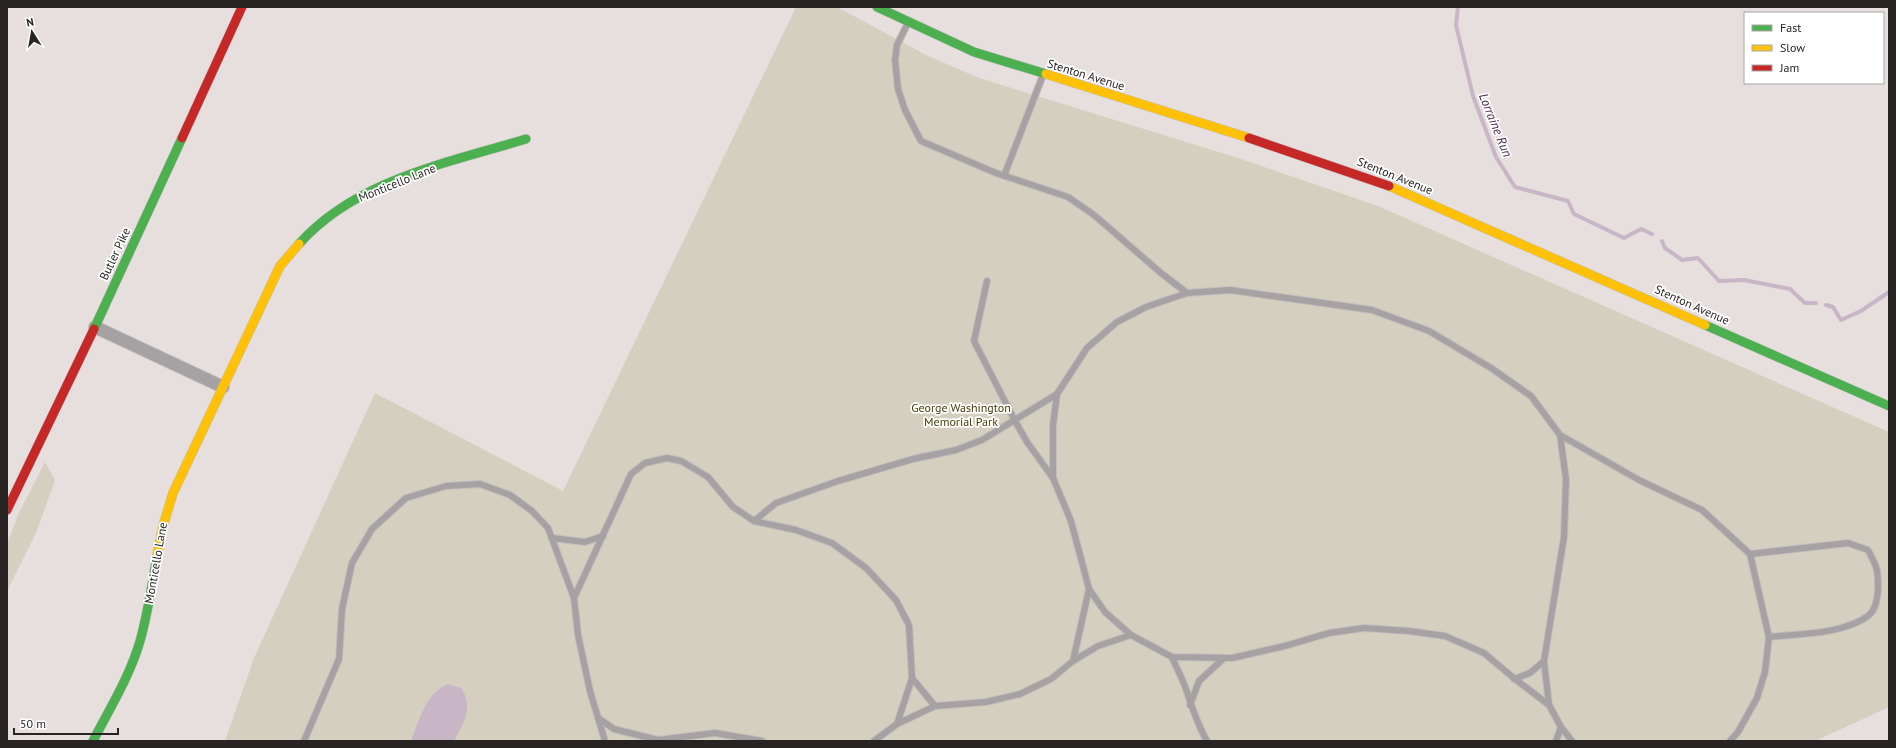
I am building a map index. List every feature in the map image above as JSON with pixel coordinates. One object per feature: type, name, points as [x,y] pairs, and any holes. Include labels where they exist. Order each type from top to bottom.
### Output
[{"type":"main road","name":"Butler Pike","points":[[7,510],[95,327],[242,7]]},
{"type":"main road","name":"Stenton Avenue","points":[[877,7],[908,23],[974,52],[1207,124],[1347,170],[1390,186],[1889,406]]},
{"type":"main road","name":"Monticello Lane","points":[[93,741],[126,677],[139,643],[148,608],[162,525],[166,510],[222,387],[280,266],[295,248],[325,218],[366,194],[402,178],[526,139]]},
{"type":"street","points":[[95,327],[222,387]]},
{"type":"lane","points":[[908,23],[897,44],[895,60],[898,88],[905,110],[921,141],[1004,176],[1068,196],[1094,215],[1161,273],[1187,293]]},
{"type":"lane","points":[[1004,176],[1043,74]]},
{"type":"lane","points":[[988,281],[974,341],[1014,419],[1053,478],[1071,521],[1089,589],[1105,612],[1131,634],[1172,657],[1224,658],[1232,658],[1284,646],[1329,633],[1364,628],[1408,631],[1445,636],[1484,653],[1549,706],[1561,727],[1572,741]]},
{"type":"lane","points":[[1053,478],[1053,425],[1057,394],[1087,348],[1117,322],[1146,307],[1187,293],[1230,290],[1325,302],[1372,310],[1429,331],[1491,368],[1530,396],[1560,435],[1639,480],[1702,510],[1750,554],[1768,637],[1764,672],[1756,698],[1738,732],[1730,741]]},
{"type":"lane","points":[[754,520],[776,503],[838,481],[913,459],[956,450],[982,440],[1057,394]]},
{"type":"lane","points":[[1549,706],[1544,661],[1564,537],[1566,479],[1560,435]]},
{"type":"lane","points":[[574,598],[631,474],[645,463],[667,458],[681,461],[708,477],[733,507],[754,520],[796,530],[832,543],[866,568],[896,600],[909,625],[912,678],[897,724]]},
{"type":"lane","points":[[304,741],[338,659],[342,609],[352,563],[372,528],[406,498],[446,486],[480,484],[510,494],[532,511],[548,528],[574,598],[580,642],[590,691],[605,741]]},
{"type":"lane","points":[[552,538],[585,542],[603,536]]},
{"type":"lane","points":[[1750,554],[1848,544],[1868,550],[1878,569],[1877,601],[1870,614],[1854,625],[1822,631],[1768,637]]},
{"type":"lane","points":[[1073,661],[1089,589]]},
{"type":"lane","points":[[874,741],[897,724],[935,706],[986,702],[1020,694],[1051,678],[1073,661],[1098,646],[1131,634]]},
{"type":"lane","points":[[1172,657],[1185,688],[1190,705],[1207,741]]},
{"type":"lane","points":[[1190,705],[1199,681],[1224,658]]},
{"type":"lane","points":[[1514,679],[1530,673],[1544,661]]},
{"type":"lane","points":[[912,678],[935,706]]},
{"type":"lane","points":[[598,718],[614,729],[658,741],[715,733],[762,741]]},
{"type":"lane","points":[[1556,741],[1561,727]]},
{"type":"green space","name":"George Washington Memorial Park","points":[[796,7],[837,7],[928,56],[979,78],[1238,158],[1378,206],[1889,432],[1889,707],[1815,741],[225,741],[254,658],[375,393],[563,491]]},
{"type":"green space","points":[[45,462],[55,480],[36,533],[7,591],[7,544],[18,515]]},
{"type":"shaded area","points":[[448,684],[461,688],[467,702],[464,721],[454,741],[411,741],[420,716],[429,700],[434,693]]},
{"type":"waterway","name":"Lorraine Run","points":[[1458,7],[1456,25],[1473,96],[1496,157],[1515,187],[1568,201],[1574,214],[1624,238],[1641,229],[1652,234]]},
{"type":"waterway","name":"Lorraine Run","points":[[1662,241],[1665,248],[1682,260],[1698,258],[1719,281],[1744,280],[1790,289],[1805,303],[1816,303]]},
{"type":"waterway","name":"Lorraine Run","points":[[1826,305],[1833,307],[1841,320],[1861,311],[1889,292]]},
{"type":"traffic: fast","points":[[877,7],[974,52],[1046,74]]},
{"type":"traffic: fast","points":[[94,329],[182,138]]},
{"type":"traffic: fast","points":[[299,244],[322,222],[347,204],[375,189],[404,176],[434,166],[526,139]]},
{"type":"traffic: fast","points":[[1705,325],[1889,406]]},
{"type":"traffic: fast","points":[[93,741],[119,692],[136,654],[150,598],[157,556]]},
{"type":"traffic: slow","points":[[1046,74],[1249,138]]},
{"type":"traffic: slow","points":[[1389,186],[1705,325]]},
{"type":"traffic: slow","points":[[157,556],[163,526],[173,493],[280,266],[299,244]]},
{"type":"traffic: jam","points":[[182,138],[242,7]]},
{"type":"traffic: jam","points":[[1249,138],[1389,186]]},
{"type":"traffic: jam","points":[[7,510],[94,329]]}]
